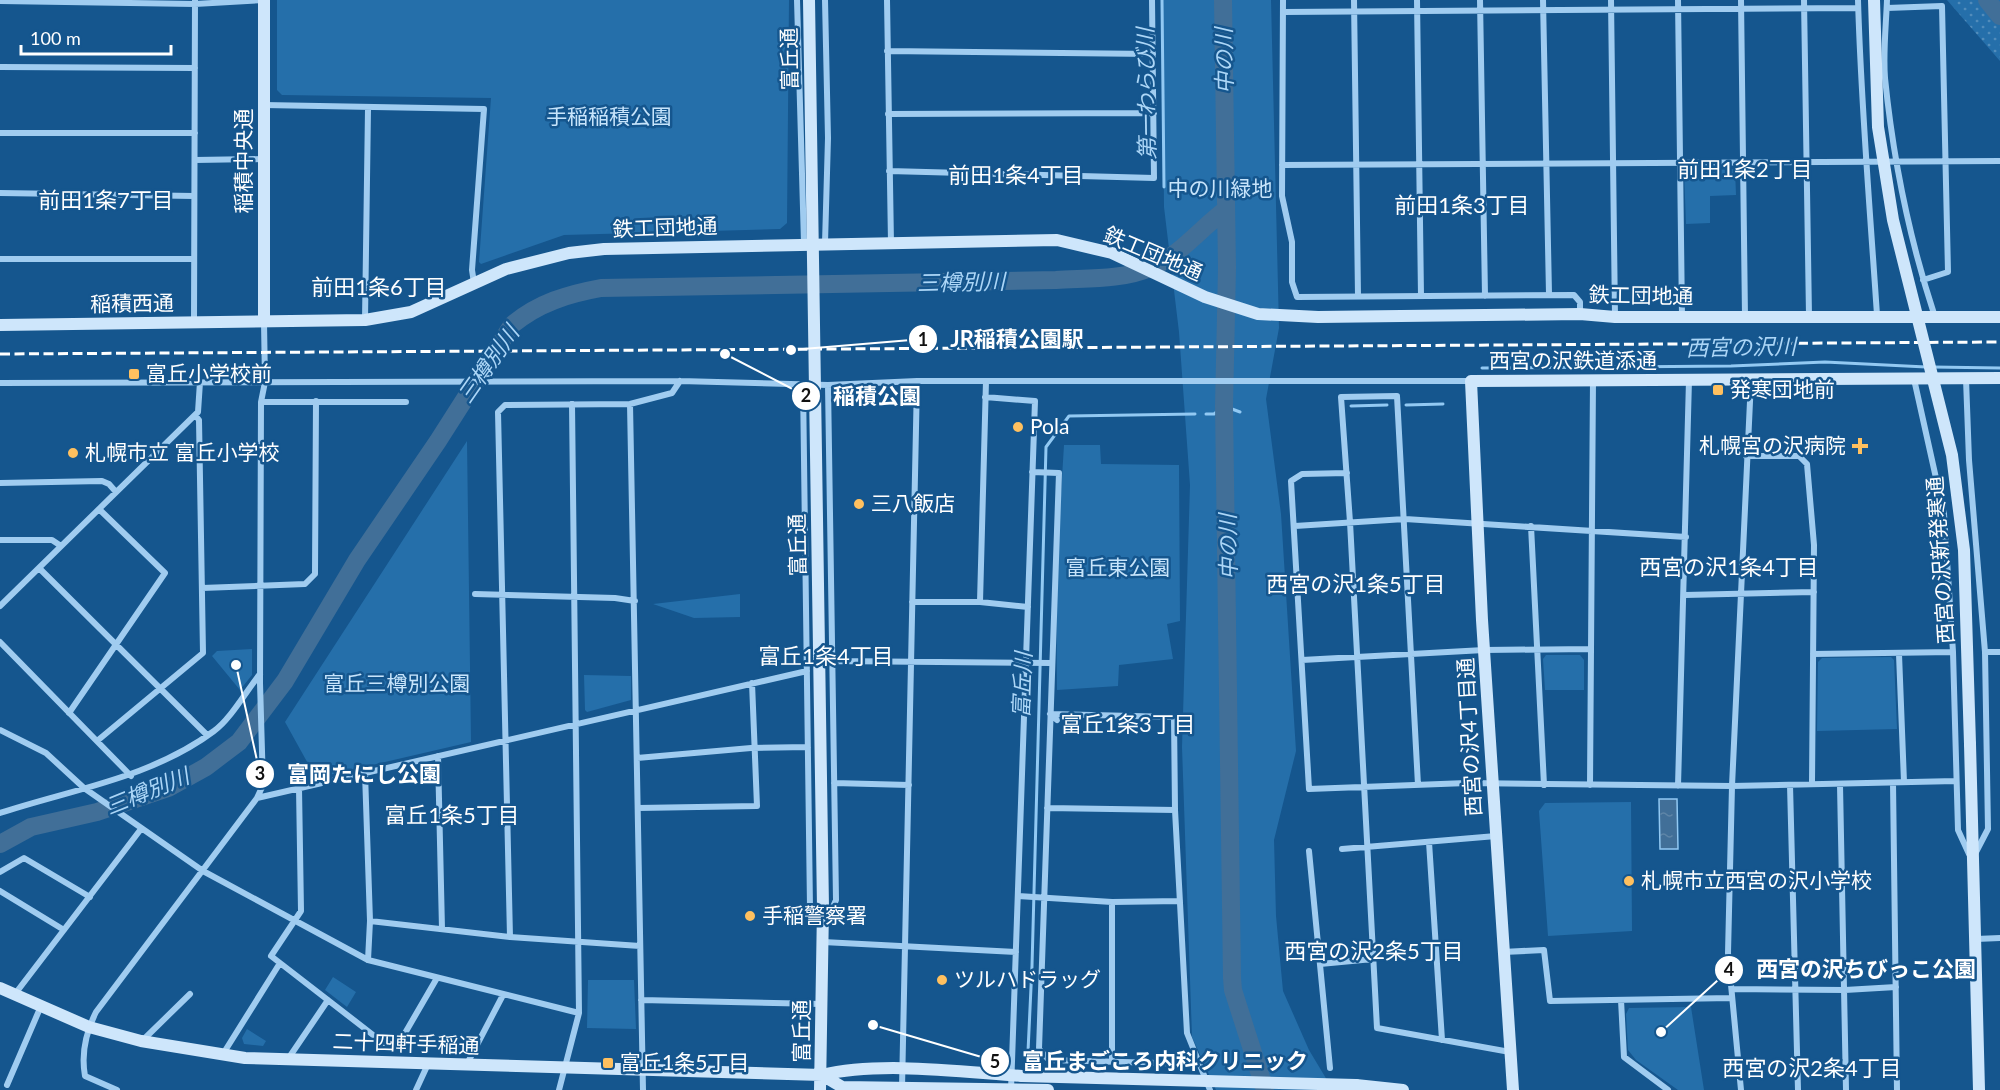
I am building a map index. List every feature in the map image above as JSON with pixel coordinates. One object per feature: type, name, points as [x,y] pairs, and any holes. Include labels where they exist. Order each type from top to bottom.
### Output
[{"type":"street","points":[[0,0],[195,2],[264,0]]},
{"type":"street","name":"稲積中央通","points":[[264,0],[264,321]]},
{"type":"street","points":[[797,0],[804,243]]},
{"type":"street","name":"富丘通","points":[[809,0],[823,908],[820,1090]]},
{"type":"street","points":[[825,0],[828,138],[825,243]]},
{"type":"street","points":[[887,0],[891,243]]},
{"type":"street","points":[[889,171],[1154,178],[1152,0]]},
{"type":"street","points":[[1283,0],[1282,196],[1292,242],[1292,282],[1297,297],[1574,295],[1580,302],[1580,315]]},
{"type":"street","points":[[1354,0],[1358,296]]},
{"type":"street","points":[[1417,0],[1421,296]]},
{"type":"street","points":[[1480,0],[1485,296]]},
{"type":"street","points":[[1542,0],[1549,294]]},
{"type":"street","points":[[1611,0],[1615,317]]},
{"type":"street","points":[[1678,0],[1682,317]]},
{"type":"street","points":[[1741,0],[1745,317]]},
{"type":"street","points":[[1804,0],[1809,316]]},
{"type":"street","points":[[1858,0],[1863,130],[1877,315]]},
{"type":"street","name":"西宮の沢新発寒通","points":[[1874,0],[1878,127],[1893,220],[1952,455],[1964,550],[1979,1090]]},
{"type":"street","points":[[1887,0],[1885,76],[1896,161],[1923,280],[1935,317]]},
{"type":"street","points":[[194,323],[195,2]]},
{"type":"street","points":[[1887,8],[1942,6],[1948,272],[1923,280]]},
{"type":"street","points":[[1283,12],[1858,8]]},
{"type":"street","points":[[887,51],[1153,54]]},
{"type":"street","points":[[0,67],[195,68]]},
{"type":"street","points":[[263,105],[368,109],[484,109],[472,270],[474,284]]},
{"type":"street","points":[[365,320],[368,109]]},
{"type":"street","points":[[888,114],[1154,113]]},
{"type":"street","points":[[0,133],[195,133]]},
{"type":"street","points":[[195,160],[263,159]]},
{"type":"street","points":[[1282,165],[2000,161]]},
{"type":"street","points":[[0,193],[194,196]]},
{"type":"street","name":"鉄工団地通","points":[[264,321],[365,320],[411,312],[506,269],[592,250],[804,243],[1057,240],[1112,253],[1205,297],[1258,314],[1318,317],[1580,315],[1615,317],[1877,315],[2000,317]]},
{"type":"street","points":[[0,259],[194,259]]},
{"type":"street","points":[[117,1090],[84,1076],[82,1060],[89,1027],[96,1012],[257,798],[263,785],[260,673],[261,402],[265,382],[264,321]]},
{"type":"street","name":"稲積西通","points":[[0,325],[264,321]]},
{"type":"street","points":[[1966,378],[1969,460],[1984,652],[1988,829],[1972,860]]},
{"type":"street","name":"西宮の沢鉄道添通","points":[[1471,381],[2000,378]]},
{"type":"street","points":[[1678,786],[1680,672],[1685,595],[1689,379]]},
{"type":"street","points":[[1590,785],[1593,380]]},
{"type":"street","points":[[1741,1090],[1728,953],[1732,786],[1751,380]]},
{"type":"street","points":[[1914,380],[1944,514],[1953,652],[1959,830],[1972,860]]},
{"type":"street","points":[[510,937],[498,412],[505,405],[630,404],[672,393],[680,381]]},
{"type":"street","points":[[0,383],[680,381],[828,385],[917,381],[1471,381]]},
{"type":"street","points":[[902,1088],[917,381]]},
{"type":"street","points":[[980,602],[986,381]]},
{"type":"street","name":"西宮の沢4丁目通","points":[[1471,381],[1484,650],[1513,1090]]},
{"type":"street","points":[[0,606],[195,415],[200,405],[200,382]]},
{"type":"street","points":[[802,384],[810,908],[823,929]]},
{"type":"street","points":[[823,929],[836,900],[828,385]]},
{"type":"street","points":[[1418,786],[1397,396],[1341,398],[1350,522],[1377,1028],[1510,1052]]},
{"type":"street","points":[[985,397],[1035,401],[1021,896],[1016,952],[1015,1084]]},
{"type":"street","points":[[202,588],[305,584],[315,574],[316,401]]},
{"type":"street","points":[[261,402],[406,402]]},
{"type":"street","points":[[630,404],[643,1090]]},
{"type":"street","points":[[558,1090],[579,1013],[572,405]]},
{"type":"street","points":[[96,741],[203,653],[199,420],[195,415]]},
{"type":"street","points":[[1746,456],[1799,456],[1807,464],[1814,545],[1812,783]]},
{"type":"street","points":[[1034,472],[1059,473],[1049,663],[1050,714],[1042,897],[1039,1049],[1049,1060],[1197,1064]]},
{"type":"street","points":[[1347,473],[1302,474],[1291,481],[1309,789],[1492,783],[1732,786],[1956,781]]},
{"type":"street","points":[[0,483],[102,481],[109,484],[116,492]]},
{"type":"street","points":[[69,713],[165,573],[99,509]]},
{"type":"street","points":[[1295,526],[1405,519],[1686,537]]},
{"type":"street","points":[[1531,526],[1544,784]]},
{"type":"street","points":[[0,540],[52,540],[61,546]]},
{"type":"street","points":[[39,568],[207,735]]},
{"type":"street","points":[[1685,595],[1814,592]]},
{"type":"street","points":[[475,594],[635,602]]},
{"type":"street","points":[[912,602],[980,602],[1028,607]]},
{"type":"street","points":[[0,642],[131,776]]},
{"type":"street","points":[[1302,660],[1484,650],[1591,649]]},
{"type":"street","points":[[1813,654],[1953,652]]},
{"type":"street","points":[[1984,652],[2000,652]]},
{"type":"street","points":[[1899,654],[1904,782]]},
{"type":"street","points":[[833,661],[1049,663]]},
{"type":"street","points":[[257,798],[807,671]]},
{"type":"street","points":[[0,813],[131,776],[216,730],[260,673]]},
{"type":"street","points":[[638,808],[757,806],[752,683]]},
{"type":"street","points":[[1050,714],[1057,720]]},
{"type":"street","points":[[1050,714],[1174,717],[1175,810],[1187,1033],[1197,1064],[1210,1090]]},
{"type":"street","points":[[0,730],[46,753],[84,788],[203,871],[368,960],[579,1013]]},
{"type":"street","points":[[638,758],[755,748],[808,747]]},
{"type":"street","points":[[438,756],[442,929]]},
{"type":"street","points":[[365,773],[370,921],[368,960]]},
{"type":"street","points":[[834,783],[909,785]]},
{"type":"street","points":[[1893,783],[1897,1090]]},
{"type":"street","points":[[1790,785],[1798,1090]]},
{"type":"street","points":[[1840,785],[1846,1090]]},
{"type":"street","points":[[299,788],[301,911],[271,956],[386,1045],[401,1040],[437,978]]},
{"type":"street","points":[[1047,808],[1175,810]]},
{"type":"street","points":[[15,994],[141,829]]},
{"type":"street","points":[[1342,849],[1496,836]]},
{"type":"street","points":[[1429,842],[1442,1040]]},
{"type":"street","points":[[1309,851],[1330,1068]]},
{"type":"street","points":[[0,872],[24,858],[90,897]]},
{"type":"street","points":[[0,891],[64,930]]},
{"type":"street","points":[[1021,896],[1112,902],[1180,901]]},
{"type":"street","points":[[1112,902],[1112,1061]]},
{"type":"street","points":[[370,921],[510,937],[640,946]]},
{"type":"street","points":[[1976,939],[2000,938]]},
{"type":"street","points":[[823,942],[1016,952]]},
{"type":"street","points":[[1503,952],[1544,950],[1550,1001],[1732,998]]},
{"type":"street","points":[[1320,964],[1373,958]]},
{"type":"street","points":[[222,1055],[280,963]]},
{"type":"street","points":[[1732,989],[1845,990],[1896,987]]},
{"type":"street","name":"二十四軒手稲通","points":[[0,988],[89,1027],[141,1041],[222,1055],[288,1060],[642,1072],[822,1075],[846,1069],[903,1070],[1048,1090]]},
{"type":"street","points":[[141,1041],[190,994]]},
{"type":"street","points":[[466,1065],[503,995]]},
{"type":"street","points":[[288,1060],[328,1000]]},
{"type":"street","points":[[641,1000],[821,1004]]},
{"type":"street","points":[[1622,1000],[1624,1057],[1668,1090]]},
{"type":"street","points":[[7,1085],[42,1005]]},
{"type":"street","points":[[416,1090],[428,1064]]},
{"type":"street","name":"二十四軒手稲通","points":[[822,1075],[842,1087],[902,1088],[1015,1084],[1356,1085],[1403,1090]]},
{"type":"green space","name":"手稲稲積公園","points":[[277,0],[789,0],[787,223],[780,229],[564,235],[481,264],[479,262],[491,98],[282,95],[277,90]]},
{"type":"green space","name":"中の川緑地","points":[[1162,0],[1271,0],[1279,328],[1266,399],[1281,514],[1296,751],[1274,840],[1276,916],[1283,991],[1309,1050],[1333,1090],[1216,1090],[1192,1037],[1182,747],[1190,485],[1179,332],[1164,207]]},
{"type":"green space","points":[[1947,0],[2000,0],[2000,61]]},
{"type":"green space","points":[[1735,169],[1736,195],[1710,196],[1710,223],[1686,224],[1684,171]]},
{"type":"green space","name":"富丘三樽別公園","points":[[467,441],[471,742],[316,778],[285,722]]},
{"type":"green space","name":"富丘東公園","points":[[1064,445],[1100,445],[1101,464],[1179,465],[1180,621],[1167,624],[1173,659],[1119,665],[1118,686],[1057,690],[1056,576]]},
{"type":"green space","points":[[740,594],[740,617],[694,618],[653,604]]},
{"type":"green space","points":[[252,649],[252,675],[240,690],[212,656],[217,651]]},
{"type":"green space","points":[[1546,655],[1580,655],[1584,660],[1584,690],[1545,690],[1543,659]]},
{"type":"green space","points":[[1891,657],[1894,660],[1897,729],[1817,731],[1818,662],[1822,658]]},
{"type":"green space","points":[[584,675],[631,676],[631,700],[587,712],[585,710]]},
{"type":"green space","points":[[1631,802],[1632,931],[1548,936],[1539,811],[1545,803]]},
{"type":"green space","points":[[333,977],[356,992],[347,1007],[325,990]]},
{"type":"green space","points":[[588,980],[634,980],[636,1029],[587,1028]]},
{"type":"green space","points":[[1691,1007],[1704,1090],[1678,1090],[1636,1060],[1628,1050],[1626,1014],[1629,1008]]},
{"type":"green space","points":[[247,1029],[266,1041],[263,1046],[244,1044],[242,1038]]},
{"type":"water","points":[[1659,799],[1677,799],[1678,849],[1660,849]]},
{"type":"waterway","name":"第一わらび川","points":[[1162,0],[1164,187]]},
{"type":"waterway","name":"中の川","points":[[1223,0],[1227,268],[1224,406],[1232,978],[1233,990],[1265,1090]]},
{"type":"waterway","points":[[1987,0],[2000,16]]},
{"type":"waterway","name":"三樽別川","points":[[0,844],[31,827],[97,812],[168,788],[206,767],[239,742],[285,681],[357,560],[438,441],[512,325],[543,305],[577,293],[601,288],[1116,277],[1150,268],[1170,257],[1224,211]]},
{"type":"waterway","name":"西宮の沢川","points":[[1482,368],[1731,366],[1825,362],[1926,367]]},
{"type":"waterway","name":"西宮の沢川","points":[[1933,367],[2000,368]]},
{"type":"waterway","name":"西宮の沢川","points":[[1406,405],[1443,404]]},
{"type":"waterway","name":"西宮の沢川","points":[[1351,406],[1387,405]]},
{"type":"waterway","name":"西宮の沢川","points":[[1206,414],[1214,414],[1224,406],[1240,412]]},
{"type":"waterway","name":"富丘川","points":[[1027,1073],[1046,447],[1069,416],[1195,414]]},
{"type":"railway","points":[[0,354],[2000,342]]},
{"type":"place","name":"JR稲積公園駅","points":[[791,350]]},
{"type":"place","name":"稲積公園","points":[[725,354]]},
{"type":"place","name":"富丘小学校前","points":[[134,374]]},
{"type":"place","name":"発寒団地前","points":[[1718,390]]},
{"type":"place","name":"Pola","points":[[1018,427]]},
{"type":"place","name":"札幌宮の沢病院","points":[[1860,446]]},
{"type":"place","name":"札幌市立 富丘小学校","points":[[73,453]]},
{"type":"place","name":"三八飯店","points":[[859,504]]},
{"type":"place","name":"富岡たにし公園","points":[[236,665]]},
{"type":"place","name":"札幌市立西宮の沢小学校","points":[[1629,881]]},
{"type":"place","name":"手稲警察署","points":[[750,916]]},
{"type":"place","name":"ツルハドラッグ","points":[[942,980]]},
{"type":"place","name":"富丘まごころ内科クリニック","points":[[873,1025]]},
{"type":"place","name":"西宮の沢ちびっこ公園","points":[[1661,1032]]},
{"type":"place","name":"富丘1条5丁目","points":[[608,1063]]},
{"type":"district","name":"前田1条2丁目","points":[[1745,169]]},
{"type":"district","name":"前田1条4丁目","points":[[1016,175]]},
{"type":"district","name":"前田1条7丁目","points":[[106,200]]},
{"type":"district","name":"前田1条3丁目","points":[[1462,205]]},
{"type":"district","name":"前田1条6丁目","points":[[379,287]]},
{"type":"district","name":"西宮の沢1条4丁目","points":[[1729,567]]},
{"type":"district","name":"西宮の沢1条5丁目","points":[[1356,584]]},
{"type":"district","name":"富丘1条4丁目","points":[[826,656]]},
{"type":"district","name":"富丘1条3丁目","points":[[1128,724]]},
{"type":"district","name":"富丘1条5丁目","points":[[452,815]]},
{"type":"district","name":"西宮の沢2条5丁目","points":[[1374,951]]},
{"type":"district","name":"西宮の沢2条4丁目","points":[[1812,1068]]}]
